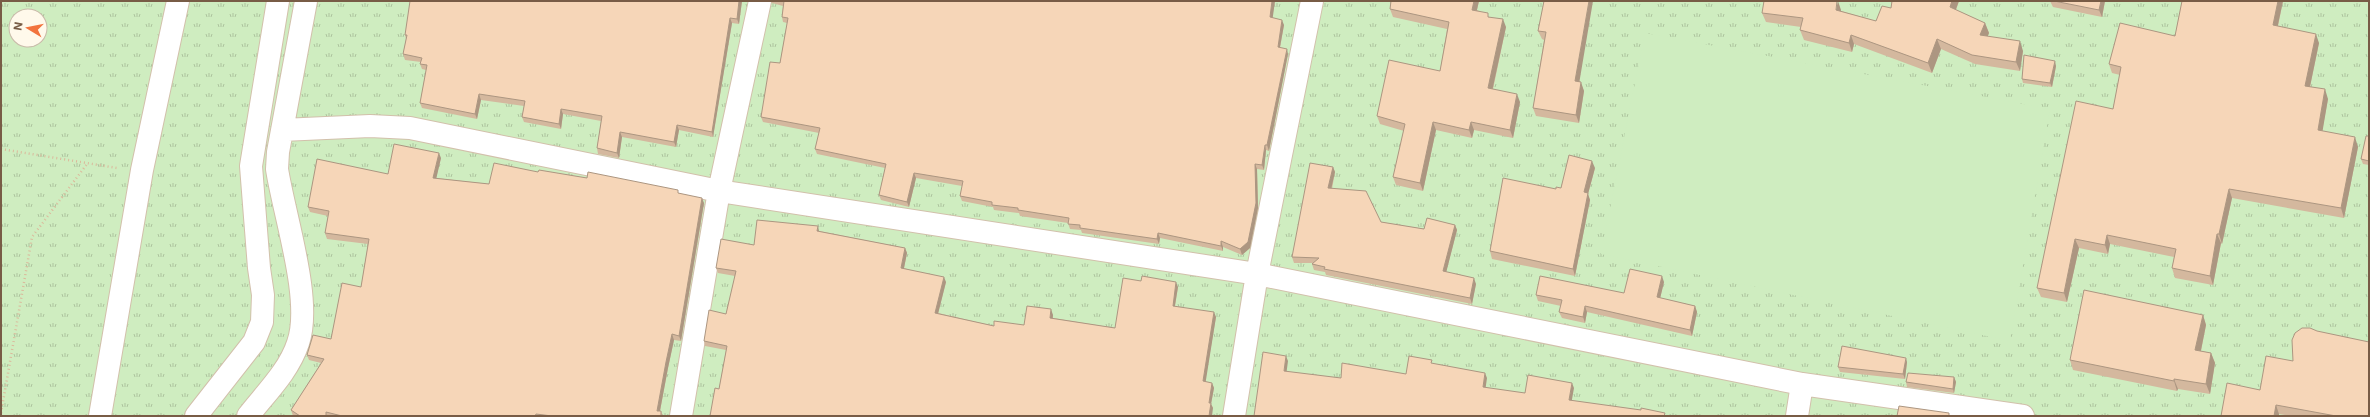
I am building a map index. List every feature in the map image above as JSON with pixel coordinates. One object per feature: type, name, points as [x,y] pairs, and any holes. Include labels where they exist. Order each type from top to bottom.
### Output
[{"type":"street","points":[[100,416],[142,170],[178,1]]},
{"type":"street","points":[[196,416],[254,342],[262,322],[263,295],[259,268],[251,166],[278,1]]},
{"type":"street","points":[[257,414],[290,362],[298,344],[302,328],[300,288],[277,169],[282,130],[306,1]]},
{"type":"street","points":[[681,416],[719,191],[760,1]]},
{"type":"street","points":[[1234,416],[1257,274],[1312,1]]},
{"type":"street","points":[[282,130],[370,126],[410,128],[719,191],[1257,274],[1802,384],[2023,416]]},
{"type":"street","points":[[1797,416],[1802,384]]},
{"type":"path","points":[[1,149],[87,164],[142,170]]},
{"type":"path","points":[[1,413],[32,237],[87,164]]},
{"type":"green space","points":[[1,1],[2369,1],[2369,416],[1,416]]},
{"type":"green space","points":[[1645,33],[2050,109],[2010,341],[1601,254]]},
{"type":"building","points":[[410,1],[739,1],[737,19],[730,18],[712,132],[677,125],[674,142],[620,132],[617,153],[597,148],[602,116],[561,109],[559,124],[522,117],[525,101],[479,94],[475,114],[420,103],[427,65],[420,64],[422,58],[403,54],[407,35],[405,35]]},
{"type":"building","points":[[784,1],[1272,1],[1270,17],[1282,20],[1278,47],[1287,49],[1267,145],[1265,145],[1262,165],[1255,164],[1256,203],[1248,242],[1240,249],[1221,241],[1221,246],[1158,233],[1157,239],[1080,228],[1080,225],[1068,224],[1069,218],[1018,210],[1018,208],[992,205],[992,202],[960,196],[963,181],[914,173],[907,202],[879,195],[886,164],[815,149],[820,128],[761,117],[770,62],[780,63],[788,18],[782,17]]},
{"type":"building","points":[[1391,1],[1474,1],[1472,10],[1488,13],[1488,17],[1503,19],[1488,88],[1517,94],[1510,130],[1471,122],[1469,130],[1433,122],[1420,183],[1393,177],[1405,124],[1377,116],[1389,60],[1440,71],[1449,22],[1390,9]]},
{"type":"building","points":[[1544,1],[1589,1],[1575,81],[1581,82],[1576,115],[1533,108],[1546,32],[1538,31]]},
{"type":"building","points":[[1764,1],[1837,1],[1836,10],[1876,21],[1882,6],[1891,8],[1892,1],[1952,1],[1950,7],[1985,23],[1980,35],[2020,41],[2016,62],[1972,55],[1937,39],[1928,63],[1851,35],[1849,43],[1800,30],[1803,18],[1762,13]]},
{"type":"building","points":[[2054,1],[2101,1],[2099,10]]},
{"type":"building","points":[[2182,1],[2278,1],[2273,25],[2316,34],[2305,86],[2325,89],[2318,130],[2355,137],[2341,208],[2229,189],[2219,234],[2217,234],[2210,276],[2172,268],[2176,249],[2107,235],[2105,245],[2075,239],[2064,293],[2037,288],[2076,101],[2113,109],[2121,67],[2109,64],[2120,23],[2175,36]]},
{"type":"building","points":[[2024,55],[2055,61],[2050,83],[2022,79]]},
{"type":"building","points":[[2366,136],[2369,136],[2369,161],[2361,159]]},
{"type":"building","points":[[394,144],[439,153],[433,178],[489,184],[494,163],[538,172],[539,170],[587,178],[588,172],[678,190],[678,193],[702,198],[679,336],[672,334],[666,362],[657,411],[661,411],[661,416],[552,416],[536,414],[535,416],[342,416],[326,412],[326,416],[300,416],[291,410],[324,359],[307,355],[313,335],[331,339],[342,283],[361,287],[369,239],[325,233],[329,211],[308,207],[317,159],[388,174]]},
{"type":"building","points":[[1569,155],[1592,161],[1584,192],[1588,193],[1573,269],[1490,251],[1503,178],[1556,189],[1556,187],[1561,188]]},
{"type":"building","points":[[1310,163],[1333,167],[1328,188],[1366,191],[1381,222],[1424,229],[1427,218],[1455,225],[1443,271],[1474,278],[1470,298],[1324,269],[1325,267],[1312,264],[1319,258],[1292,257]]},
{"type":"building","points":[[757,220],[818,226],[817,231],[905,248],[901,268],[944,277],[935,313],[994,326],[994,321],[1024,325],[1027,306],[1051,309],[1050,318],[1115,328],[1123,278],[1141,281],[1142,276],[1176,282],[1173,306],[1214,312],[1203,381],[1212,383],[1209,416],[710,416],[715,388],[719,389],[727,346],[704,341],[709,310],[726,314],[736,271],[716,268],[721,239],[754,245]]},
{"type":"building","points":[[1630,269],[1662,276],[1657,297],[1695,306],[1690,330],[1585,306],[1583,317],[1559,312],[1562,300],[1536,295],[1540,276],[1624,293]]},
{"type":"building","points":[[2084,290],[2203,315],[2195,350],[2211,353],[2206,384],[2174,379],[2174,381],[2070,360]]},
{"type":"building","points":[[2302,328],[2310,328],[2317,331],[2369,342],[2369,416],[2336,416],[2276,405],[2274,416],[2221,416],[2227,383],[2260,390],[2266,356],[2293,361],[2292,340],[2295,333]]},
{"type":"building","points":[[1842,346],[1906,358],[1903,374],[1838,367]]},
{"type":"building","points":[[1263,352],[1286,356],[1284,371],[1341,378],[1342,363],[1406,374],[1409,356],[1432,360],[1431,363],[1485,373],[1483,387],[1525,393],[1528,375],[1572,383],[1569,400],[1641,410],[1641,408],[1665,413],[1664,416],[1254,416]]},
{"type":"building","points":[[1908,373],[1954,377],[1953,389],[1906,382]]},
{"type":"building","points":[[1899,406],[1949,413],[1949,416],[1897,416]]}]
